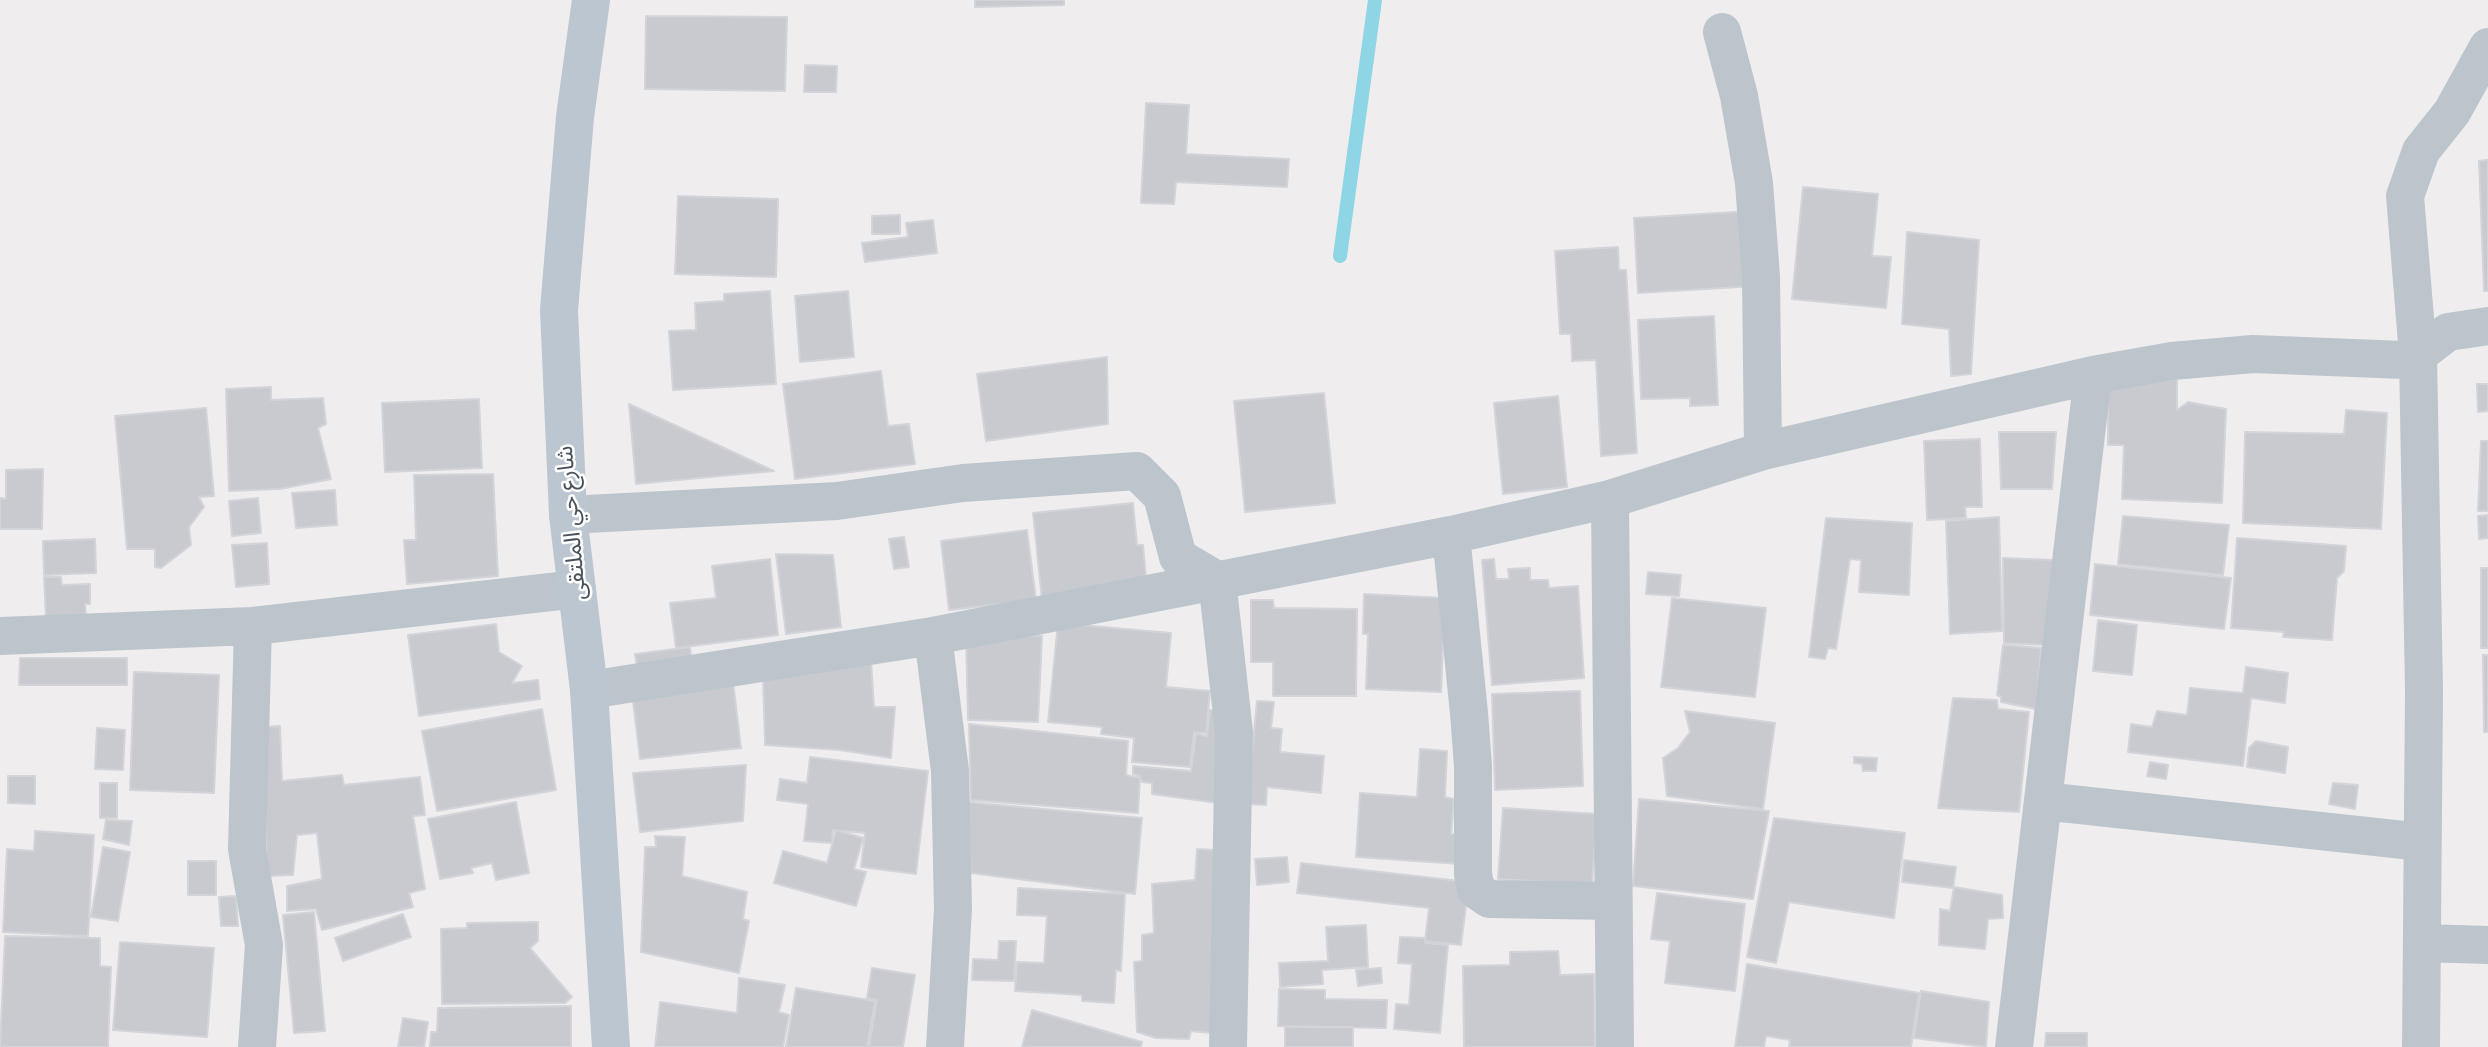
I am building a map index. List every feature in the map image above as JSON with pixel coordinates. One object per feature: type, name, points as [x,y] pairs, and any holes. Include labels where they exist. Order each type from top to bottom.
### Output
[{"type":"street","name":"شارع حي الملتقى","points":[[591,0],[575,117],[559,310],[568,515],[589,691],[611,1047]]},
{"type":"street","points":[[1722,32],[1739,96],[1754,183],[1761,277],[1763,451]]},
{"type":"street","points":[[2421,1047],[2424,691],[2418,355],[2405,195],[2421,151],[2452,112],[2488,47]]},
{"type":"street","points":[[589,691],[933,636],[1451,535],[1610,499],[1763,451],[2093,375],[2172,361],[2253,354],[2396,360],[2418,355],[2448,332],[2488,326]]},
{"type":"street","points":[[2014,1047],[2093,375]]},
{"type":"street","points":[[568,515],[837,501],[963,483],[1137,471],[1162,496],[1178,557],[1217,580]]},
{"type":"street","points":[[1610,499],[1615,1047]]},
{"type":"street","points":[[1451,535],[1470,726],[1473,874],[1476,890],[1489,899],[1613,901]]},
{"type":"street","points":[[1217,580],[1234,732],[1228,1047]]},
{"type":"street","points":[[0,636],[253,626],[577,589]]},
{"type":"street","points":[[253,626],[247,849],[264,945],[257,1047]]},
{"type":"street","points":[[933,636],[950,771],[953,909],[945,1047]]},
{"type":"street","points":[[2043,801],[2422,842]]},
{"type":"street","points":[[2422,943],[2488,944]]},
{"type":"building","points":[[975,0],[1064,0],[1064,5],[975,7]]},
{"type":"building","points":[[646,16],[787,17],[785,91],[645,89]]},
{"type":"building","points":[[805,65],[837,66],[836,92],[804,92]]},
{"type":"building","points":[[1146,103],[1189,105],[1186,154],[1289,159],[1287,187],[1176,182],[1174,204],[1141,203]]},
{"type":"building","points":[[2488,160],[2488,291],[2484,291],[2479,161]]},
{"type":"building","points":[[1803,187],[1878,194],[1872,256],[1891,257],[1886,308],[1792,299]]},
{"type":"building","points":[[678,196],[778,199],[776,277],[675,274]]},
{"type":"building","points":[[1752,211],[1756,286],[1638,293],[1634,218]]},
{"type":"building","points":[[900,215],[900,234],[872,234],[872,216]]},
{"type":"building","points":[[933,220],[937,253],[865,262],[862,243],[908,237],[906,223]]},
{"type":"building","points":[[1907,232],[1979,240],[1971,374],[1951,376],[1949,329],[1902,324]]},
{"type":"building","points":[[1618,247],[1619,270],[1626,270],[1637,453],[1601,456],[1596,360],[1572,361],[1571,334],[1560,334],[1555,251]]},
{"type":"building","points":[[770,291],[776,384],[673,390],[669,331],[696,330],[695,303],[724,301],[724,294]]},
{"type":"building","points":[[848,291],[854,357],[800,362],[795,296]]},
{"type":"building","points":[[1714,316],[1718,405],[1690,406],[1690,398],[1641,399],[1638,320]]},
{"type":"building","points":[[1107,357],[1108,424],[986,441],[977,374]]},
{"type":"building","points":[[881,371],[888,426],[909,424],[915,464],[795,479],[783,384]]},
{"type":"building","points":[[2177,379],[2177,410],[2188,402],[2226,409],[2222,503],[2122,499],[2124,445],[2108,445],[2108,389]]},
{"type":"building","points":[[2477,384],[2488,384],[2488,411],[2478,412]]},
{"type":"building","points":[[271,387],[271,400],[323,398],[326,424],[318,428],[331,479],[280,489],[229,491],[226,389]]},
{"type":"building","points":[[1324,393],[1335,503],[1245,512],[1234,401]]},
{"type":"building","points":[[1558,396],[1567,487],[1503,494],[1494,403]]},
{"type":"building","points":[[479,399],[482,468],[385,472],[382,403]]},
{"type":"building","points":[[629,404],[774,471],[636,484]]},
{"type":"building","points":[[206,408],[214,496],[199,497],[204,507],[189,527],[191,545],[161,568],[155,567],[155,549],[127,549],[115,416]]},
{"type":"building","points":[[2346,410],[2387,413],[2381,529],[2243,523],[2245,432],[2344,434]]},
{"type":"building","points":[[1999,432],[2056,432],[2052,489],[2001,489]]},
{"type":"building","points":[[1980,439],[1982,507],[1965,507],[1966,518],[1927,520],[1924,441]]},
{"type":"building","points":[[2481,441],[2488,441],[2488,511],[2478,511]]},
{"type":"building","points":[[43,469],[42,529],[0,529],[0,498],[6,499],[6,470]]},
{"type":"building","points":[[493,474],[498,576],[407,584],[404,540],[416,540],[414,475]]},
{"type":"building","points":[[335,490],[337,525],[296,528],[292,493]]},
{"type":"building","points":[[258,498],[261,533],[232,536],[229,501]]},
{"type":"building","points":[[1133,503],[1137,545],[1143,545],[1147,589],[1042,600],[1033,513]]},
{"type":"building","points":[[2488,515],[2488,538],[2479,539],[2478,516]]},
{"type":"building","points":[[2123,516],[2229,525],[2223,575],[2118,564]]},
{"type":"building","points":[[1999,517],[2002,631],[1950,634],[1946,521]]},
{"type":"building","points":[[1826,518],[1912,523],[1909,595],[1859,592],[1861,560],[1850,559],[1836,649],[1828,648],[1825,659],[1809,657]]},
{"type":"building","points":[[1027,530],[1036,600],[949,610],[941,541]]},
{"type":"building","points":[[904,537],[909,567],[894,569],[889,539]]},
{"type":"building","points":[[2237,538],[2346,546],[2344,571],[2337,578],[2332,640],[2283,637],[2284,632],[2231,628]]},
{"type":"building","points":[[95,539],[96,573],[44,575],[43,541]]},
{"type":"building","points":[[267,543],[269,584],[236,587],[232,545]]},
{"type":"building","points":[[776,554],[833,555],[841,627],[786,634]]},
{"type":"building","points":[[2003,558],[2054,560],[2044,645],[2004,643]]},
{"type":"building","points":[[770,559],[778,635],[676,648],[670,603],[716,598],[712,566]]},
{"type":"building","points":[[1494,559],[1496,579],[1509,579],[1508,569],[1530,568],[1530,580],[1548,580],[1549,588],[1578,586],[1584,678],[1492,685],[1482,560]]},
{"type":"building","points":[[2095,564],[2231,578],[2224,629],[2090,615]]},
{"type":"building","points":[[2481,568],[2488,568],[2488,648],[2481,648]]},
{"type":"building","points":[[1648,572],[1681,575],[1679,596],[1646,594]]},
{"type":"building","points":[[44,577],[61,577],[62,585],[90,584],[90,604],[85,604],[86,617],[46,619]]},
{"type":"building","points":[[1364,594],[1445,598],[1441,692],[1366,689],[1368,634],[1363,634]]},
{"type":"building","points":[[1672,598],[1766,608],[1755,697],[1661,687]]},
{"type":"building","points":[[1251,600],[1273,600],[1274,608],[1357,609],[1356,696],[1273,696],[1273,662],[1251,662]]},
{"type":"building","points":[[2098,620],[2137,625],[2132,675],[2093,671]]},
{"type":"building","points":[[1058,623],[1171,633],[1166,687],[1210,691],[1206,733],[1194,732],[1190,767],[1132,762],[1134,738],[1101,734],[1102,727],[1048,722]]},
{"type":"building","points":[[496,624],[499,652],[522,666],[512,683],[538,680],[540,699],[419,716],[408,635]]},
{"type":"building","points":[[966,636],[1042,636],[1038,722],[968,720]]},
{"type":"building","points":[[2003,645],[2041,648],[2036,709],[2001,702],[2001,697],[1997,695]]},
{"type":"building","points":[[690,647],[692,666],[638,673],[635,654]]},
{"type":"building","points":[[2483,655],[2488,655],[2488,732],[2484,732]]},
{"type":"building","points":[[20,658],[127,658],[127,685],[19,685]]},
{"type":"building","points":[[871,661],[874,707],[895,707],[891,758],[840,750],[765,745],[763,677]]},
{"type":"building","points":[[2246,667],[2288,673],[2285,703],[2251,698],[2243,766],[2128,752],[2131,724],[2152,727],[2157,711],[2187,715],[2190,688],[2243,693]]},
{"type":"building","points":[[134,672],[219,675],[214,793],[130,790]]},
{"type":"building","points":[[733,681],[741,748],[640,759],[632,693]]},
{"type":"building","points":[[1580,691],[1583,786],[1495,790],[1492,694]]},
{"type":"building","points":[[1953,698],[1997,700],[1998,709],[2029,712],[2019,812],[1938,808]]},
{"type":"building","points":[[1257,701],[1274,702],[1271,728],[1282,729],[1280,752],[1324,756],[1321,793],[1267,787],[1266,805],[1247,804]]},
{"type":"building","points":[[542,709],[556,790],[437,811],[422,731]]},
{"type":"building","points":[[1210,710],[1220,711],[1218,803],[1152,794],[1152,783],[1142,782],[1140,776],[1133,774],[1133,766],[1191,771],[1196,734],[1207,736]]},
{"type":"building","points":[[1685,711],[1775,723],[1763,809],[1667,796],[1663,758],[1678,748],[1690,732]]},
{"type":"building","points":[[969,724],[1128,741],[1126,775],[1140,778],[1138,813],[971,800]]},
{"type":"building","points":[[280,726],[282,781],[342,775],[344,785],[420,777],[425,815],[413,816],[425,889],[409,893],[413,907],[322,930],[316,909],[287,911],[287,886],[322,879],[317,833],[297,835],[293,875],[267,876],[264,727]]},
{"type":"building","points":[[97,728],[125,730],[123,770],[95,769]]},
{"type":"building","points":[[2256,741],[2288,747],[2285,773],[2247,767],[2249,748]]},
{"type":"building","points":[[1420,749],[1447,751],[1445,797],[1454,799],[1451,834],[1462,834],[1460,864],[1356,857],[1360,793],[1417,797]]},
{"type":"building","points":[[810,757],[928,771],[916,874],[861,867],[865,833],[833,830],[832,843],[804,841],[808,804],[777,800],[780,779],[807,783]]},
{"type":"building","points":[[1854,757],[1877,758],[1876,771],[1863,771],[1862,764],[1854,763]]},
{"type":"building","points":[[2150,762],[2168,765],[2166,779],[2147,776]]},
{"type":"building","points":[[746,765],[743,821],[640,832],[633,773]]},
{"type":"building","points":[[8,776],[35,776],[35,804],[8,803]]},
{"type":"building","points":[[100,783],[117,783],[117,818],[100,818]]},
{"type":"building","points":[[2333,783],[2358,785],[2355,809],[2329,804]]},
{"type":"building","points":[[1639,799],[1769,811],[1753,899],[1633,886]]},
{"type":"building","points":[[516,802],[529,873],[496,880],[492,863],[471,868],[473,873],[440,879],[428,819]]},
{"type":"building","points":[[967,802],[1142,818],[1135,894],[971,873]]},
{"type":"building","points":[[1503,808],[1597,814],[1592,885],[1498,879]]},
{"type":"building","points":[[1774,818],[1905,833],[1894,918],[1789,902],[1776,963],[1747,957]]},
{"type":"building","points":[[106,820],[132,821],[129,845],[103,839]]},
{"type":"building","points":[[836,830],[863,838],[854,869],[866,872],[856,906],[774,883],[783,851],[827,863]]},
{"type":"building","points":[[35,831],[94,835],[88,936],[3,932],[7,849],[34,851]]},
{"type":"building","points":[[655,836],[685,837],[682,876],[747,892],[743,919],[749,921],[739,973],[641,952],[645,847],[656,847]]},
{"type":"building","points":[[103,847],[130,852],[118,921],[91,917]]},
{"type":"building","points":[[1197,849],[1215,850],[1211,1033],[1191,1031],[1189,1039],[1156,1038],[1137,1032],[1134,962],[1142,961],[1142,935],[1154,933],[1152,884],[1195,880]]},
{"type":"building","points":[[1287,857],[1289,882],[1257,885],[1255,859]]},
{"type":"building","points":[[1904,860],[1956,867],[1953,888],[1902,882]]},
{"type":"building","points":[[188,861],[216,861],[216,895],[188,895]]},
{"type":"building","points":[[1301,863],[1469,882],[1461,945],[1425,941],[1429,908],[1297,893]]},
{"type":"building","points":[[1954,887],[2002,895],[2003,918],[1988,919],[1985,949],[1939,945],[1940,909],[1950,911]]},
{"type":"building","points":[[1018,888],[1125,894],[1121,971],[1116,970],[1114,1003],[1082,1001],[1082,995],[1015,991],[1017,962],[1044,963],[1047,916],[1017,915]]},
{"type":"building","points":[[1657,893],[1745,904],[1735,991],[1665,983],[1670,941],[1651,939]]},
{"type":"building","points":[[236,896],[238,926],[221,926],[219,897]]},
{"type":"building","points":[[314,912],[325,1031],[294,1033],[283,915]]},
{"type":"building","points":[[403,914],[411,937],[343,961],[335,938]]},
{"type":"building","points":[[538,922],[538,941],[530,948],[572,997],[565,1003],[442,1004],[441,929],[467,928],[467,923]]},
{"type":"building","points":[[1366,925],[1368,967],[1322,970],[1323,984],[1280,987],[1279,963],[1328,961],[1326,927]]},
{"type":"building","points":[[5,936],[100,938],[100,966],[111,967],[108,1047],[0,1047]]},
{"type":"building","points":[[1400,937],[1426,938],[1425,943],[1448,945],[1440,1033],[1394,1029],[1396,1004],[1409,1005],[1412,964],[1398,963]]},
{"type":"building","points":[[999,941],[1016,941],[1014,981],[972,980],[973,959],[998,960]]},
{"type":"building","points":[[120,942],[214,948],[207,1037],[113,1030]]},
{"type":"building","points":[[1558,951],[1560,975],[1594,974],[1595,1047],[1464,1047],[1463,966],[1510,965],[1510,952]]},
{"type":"building","points":[[1747,964],[1919,993],[1911,1047],[1789,1047],[1790,1040],[1766,1036],[1764,1047],[1735,1047]]},
{"type":"building","points":[[872,968],[915,975],[903,1047],[869,1047],[877,1000],[867,998]]},
{"type":"building","points":[[1381,968],[1382,983],[1358,986],[1356,970]]},
{"type":"building","points":[[739,978],[785,985],[779,1012],[789,1015],[783,1047],[655,1047],[660,1002],[737,1013]]},
{"type":"building","points":[[796,988],[875,1001],[867,1047],[786,1047]]},
{"type":"building","points":[[1279,989],[1325,990],[1325,999],[1387,1000],[1386,1028],[1278,1026]]},
{"type":"building","points":[[1921,991],[1989,1002],[1986,1047],[1914,1038]]},
{"type":"building","points":[[571,1006],[571,1047],[430,1047],[431,1032],[437,1032],[438,1008]]},
{"type":"building","points":[[1032,1010],[1142,1042],[1141,1047],[1022,1047]]},
{"type":"building","points":[[403,1018],[428,1022],[424,1047],[398,1047]]},
{"type":"building","points":[[1285,1027],[1353,1027],[1353,1047],[1285,1047]]},
{"type":"building","points":[[2046,1033],[2087,1033],[2087,1047],[2045,1047]]},
{"type":"waterway","points":[[1340,256],[1375,0]]}]
